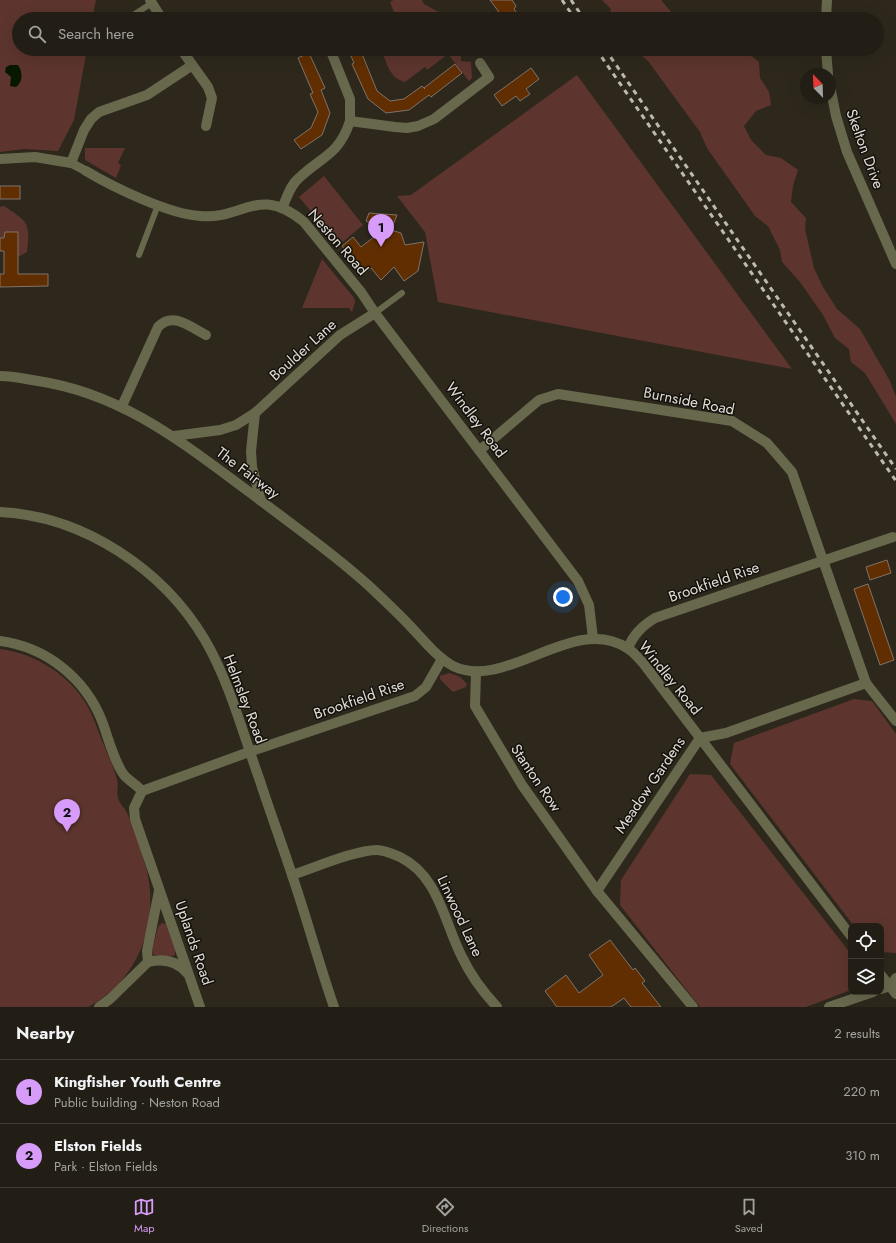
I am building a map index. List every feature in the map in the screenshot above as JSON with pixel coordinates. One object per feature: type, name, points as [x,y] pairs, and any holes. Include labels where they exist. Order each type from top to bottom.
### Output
[{"type":"street","points":[[826,12],[827,0]]},
{"type":"street","points":[[151,2],[157,12]]},
{"type":"street","points":[[185,56],[191,66],[201,76],[212,98],[206,126]]},
{"type":"street","points":[[282,208],[294,184],[335,150],[342,140],[350,121],[350,99],[333,56]]},
{"type":"street","points":[[827,56],[828,68]]},
{"type":"street","points":[[350,121],[407,128],[426,123],[490,77],[480,63]]},
{"type":"street","points":[[71,163],[84,130],[91,119],[99,112],[147,95],[191,66]]},
{"type":"street","name":"Skelton Drive","points":[[834,104],[847,152],[896,264]]},
{"type":"street","points":[[0,159],[35,157],[71,163],[86,171]]},
{"type":"street","name":"Neston Road","points":[[86,171],[108,184],[158,204],[200,216],[216,215],[252,205],[267,204],[282,208],[294,214],[314,232],[361,292],[375,313]]},
{"type":"street","name":"Boulder Lane","points":[[174,436],[220,430],[236,425],[255,413],[340,335],[375,313]]},
{"type":"street","name":"Windley Road","points":[[375,313],[578,581],[589,605],[593,638],[618,643],[628,648],[643,664],[848,932]]},
{"type":"street","points":[[122,406],[158,328],[164,322],[170,319],[178,321],[206,335]]},
{"type":"street","name":"The Fairway","points":[[0,376],[46,382],[75,388],[122,406],[146,418],[174,436],[353,571],[399,614],[442,659]]},
{"type":"street","name":"Burnside Road","points":[[480,450],[539,400],[558,394],[732,421],[767,443],[792,472],[866,683]]},
{"type":"street","points":[[255,413],[251,451],[252,466],[261,501]]},
{"type":"street","name":"Helmsley Road","points":[[0,512],[48,520],[91,536],[118,551],[138,565],[164,588],[195,625],[214,656],[249,752],[292,875],[334,1007]]},
{"type":"street","name":"Brookfield Rise","points":[[628,648],[632,639],[643,625],[655,618],[893,537]]},
{"type":"street","points":[[442,659],[463,670],[476,672],[499,668],[568,644],[593,638]]},
{"type":"street","points":[[0,641],[13,642],[40,652],[63,667],[75,678],[85,690],[101,717],[124,774],[142,791]]},
{"type":"street","name":"Brookfield Rise","points":[[142,791],[249,752],[415,696],[426,687],[442,659]]},
{"type":"street","name":"Stanton Row","points":[[476,672],[475,697],[476,706],[480,715],[522,785],[597,891]]},
{"type":"street","points":[[866,683],[896,720]]},
{"type":"street","name":"Meadow Gardens","points":[[597,891],[700,738],[726,733],[866,683]]},
{"type":"street","name":"Uplands Road","points":[[142,791],[134,808],[135,819],[200,1007]]},
{"type":"street","name":"Linwood Lane","points":[[292,875],[364,851],[378,850],[391,853],[415,866],[432,885],[452,935],[470,972],[497,1007]]},
{"type":"street","points":[[148,962],[147,951],[160,889]]},
{"type":"street","points":[[597,891],[693,1007]]},
{"type":"street","points":[[99,1007],[110,999],[148,962],[159,960],[170,961],[177,964],[189,975]]},
{"type":"street","points":[[884,978],[891,987]]},
{"type":"street","points":[[829,1007],[864,995]]},
{"type":"lane","points":[[137,12],[151,2]]},
{"type":"lane","points":[[139,255],[158,204]]},
{"type":"lane","points":[[375,313],[402,293]]},
{"type":"shaded area","points":[[0,0],[96,0],[93,12],[12,12],[12,56],[86,56],[74,120],[58,151],[24,149],[0,152]]},
{"type":"shaded area","points":[[394,0],[422,0],[424,4],[439,12],[394,12],[390,2]]},
{"type":"shaded area","points":[[602,0],[661,0],[671,12],[611,12],[610,8]]},
{"type":"shaded area","points":[[384,56],[445,56],[427,70],[425,67],[405,82],[395,77],[387,65]]},
{"type":"shaded area","points":[[450,56],[461,56],[461,61],[471,62],[472,78],[469,81]]},
{"type":"shaded area","points":[[642,56],[752,56],[759,62],[760,78],[769,92],[771,105],[756,111],[744,126],[751,140],[766,155],[781,158],[798,170],[793,186],[791,202],[806,218],[805,229],[814,268],[823,287],[837,309],[860,329],[890,381],[896,397],[896,424],[865,373],[851,362],[849,349],[835,338],[823,315],[800,282],[782,262],[780,250],[768,226],[755,216],[707,148],[700,132],[648,61]]},
{"type":"shaded area","points":[[10,65],[18,65],[21,71],[22,77],[16,87],[10,86],[11,77],[5,72],[6,67]]},
{"type":"shaded area","points":[[577,75],[792,369],[438,302],[425,232],[397,196],[411,195]]},
{"type":"shaded area","points":[[85,148],[125,148],[118,163],[121,165],[116,178],[85,160]]},
{"type":"shaded area","points":[[324,176],[363,225],[339,245],[299,197]]},
{"type":"shaded area","points":[[4,206],[19,216],[26,224],[28,229],[27,252],[18,257],[18,232],[5,232],[4,238],[0,238],[0,207]]},
{"type":"shaded area","points":[[322,259],[354,298],[355,302],[352,312],[349,308],[302,308]]},
{"type":"shaded area","points":[[0,649],[13,651],[39,661],[52,668],[82,697],[93,717],[113,766],[118,782],[117,793],[119,800],[129,818],[147,871],[150,891],[150,911],[147,930],[141,949],[132,967],[120,982],[105,996],[88,1007],[0,1007]]},
{"type":"shaded area","points":[[449,673],[460,677],[467,684],[466,687],[453,692],[440,679],[440,676]]},
{"type":"shaded area","points":[[854,699],[872,701],[896,734],[896,953],[884,952],[884,923],[852,923],[730,764],[734,743]]},
{"type":"shaded area","points":[[690,774],[711,775],[848,950],[848,991],[806,1007],[700,1007],[620,905],[621,880]]},
{"type":"shaded area","points":[[162,923],[166,924],[175,950],[175,955],[170,957],[154,955],[152,951],[158,927]]},
{"type":"building","points":[[490,0],[512,0],[516,6],[514,9],[516,12],[499,12]]},
{"type":"building","points":[[302,56],[310,56],[325,88],[321,90],[330,113],[322,135],[301,149],[294,140],[311,128],[318,112],[310,94],[313,93],[298,58]]},
{"type":"building","points":[[351,56],[363,56],[377,91],[390,101],[404,99],[422,86],[424,88],[455,64],[462,73],[431,97],[429,95],[409,110],[386,113],[368,99],[352,64],[354,63]]},
{"type":"building","points":[[531,68],[539,79],[526,89],[530,94],[520,101],[516,96],[502,106],[494,95]]},
{"type":"building","points":[[0,186],[20,186],[20,199],[0,199]]},
{"type":"building","points":[[369,213],[397,215],[391,230],[401,233],[405,245],[424,242],[418,271],[404,281],[394,267],[381,280],[371,268],[364,273],[342,246],[353,237],[361,247],[384,229],[366,221]]},
{"type":"building","points":[[5,232],[18,232],[18,274],[48,274],[48,286],[0,287],[0,274],[4,274],[4,251],[0,251],[0,238],[4,238]]},
{"type":"building","points":[[887,560],[891,573],[870,580],[866,567]]},
{"type":"building","points":[[868,584],[894,660],[880,665],[854,589]]},
{"type":"building","points":[[610,940],[633,970],[635,968],[645,981],[642,983],[661,1007],[631,1007],[624,998],[611,1007],[557,1007],[545,991],[566,975],[579,993],[603,975],[589,955]]},
{"type":"railway","points":[[562,0],[570,12]]},
{"type":"railway","points":[[571,0],[579,12]]},
{"type":"railway","points":[[601,56],[896,481]]},
{"type":"railway","points":[[610,56],[896,469]]},
{"type":"place","name":"Kingfisher Youth Centre","points":[[381,247]]},
{"type":"place","name":"Elston Fields","points":[[67,832]]}]
